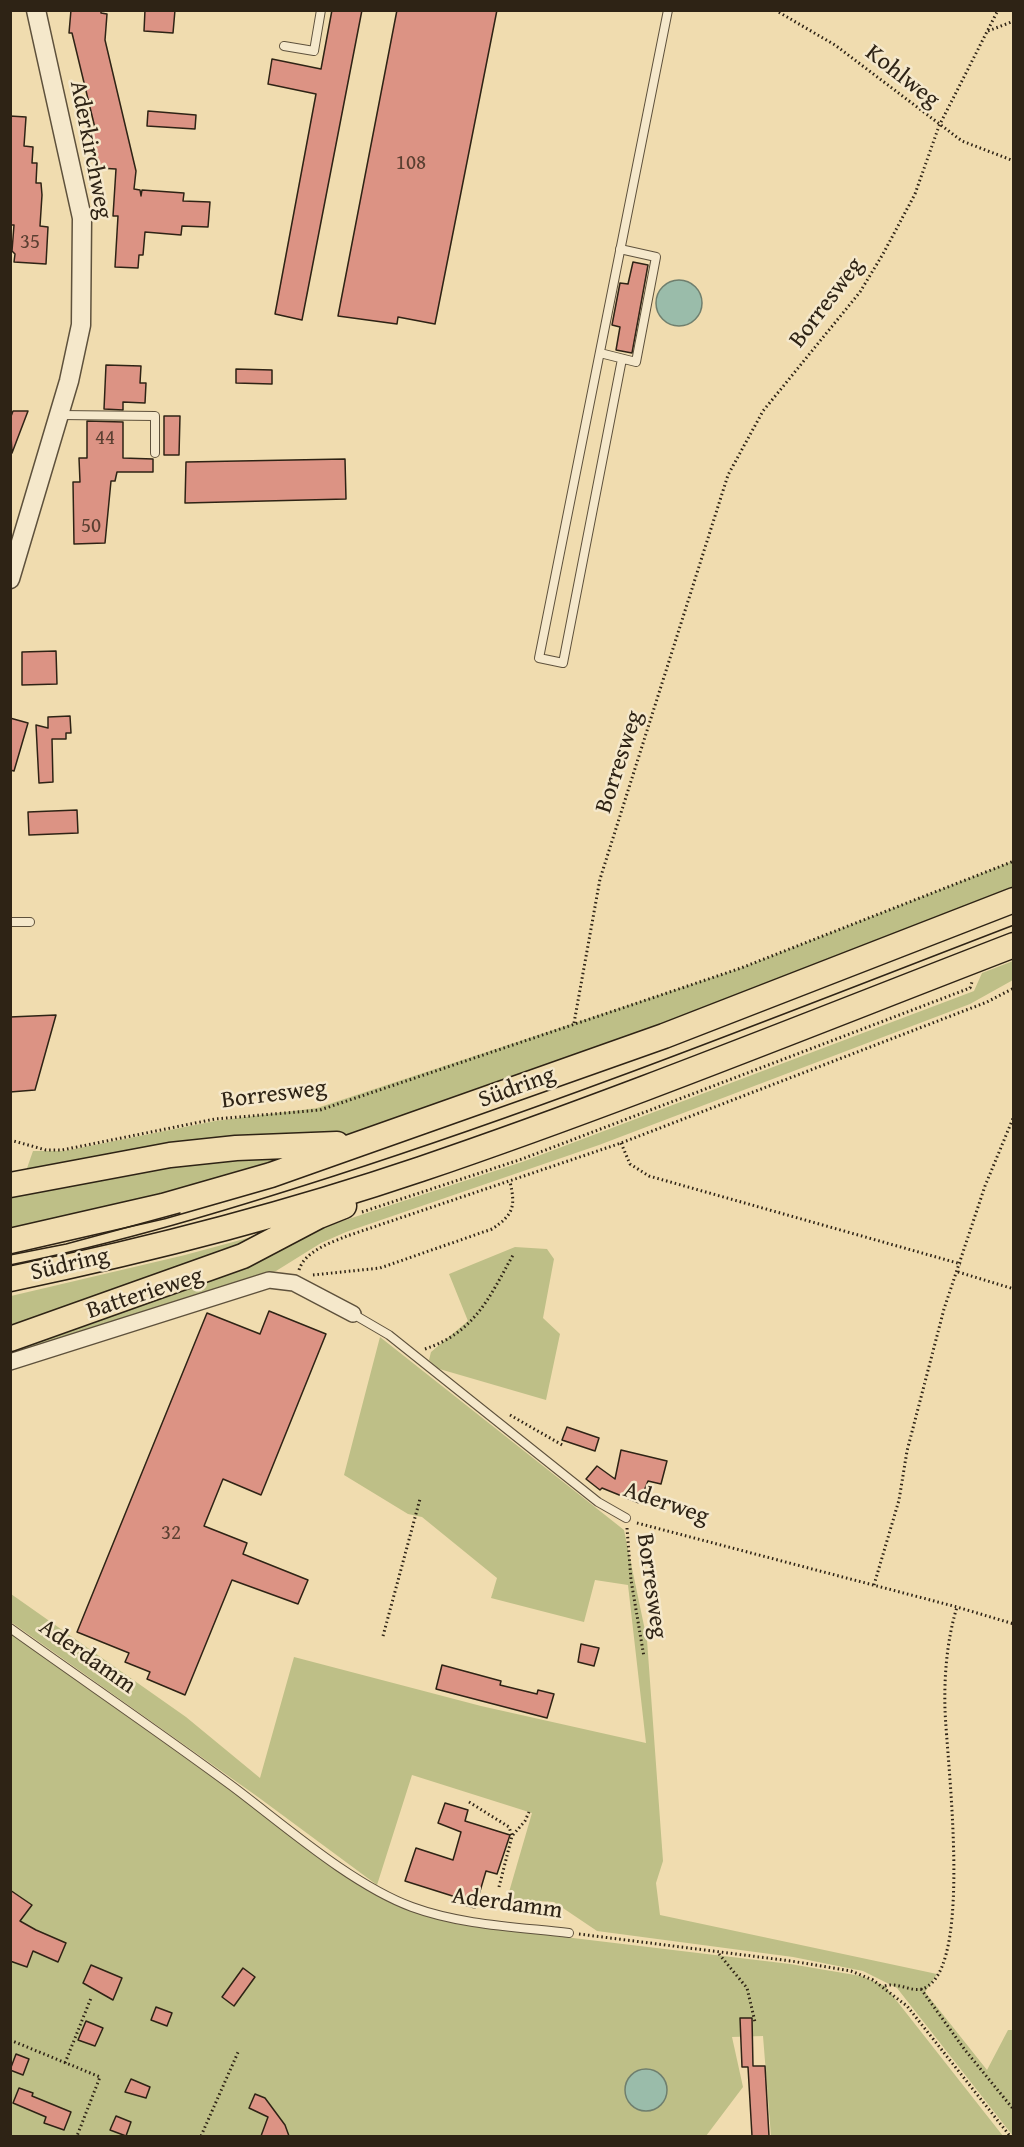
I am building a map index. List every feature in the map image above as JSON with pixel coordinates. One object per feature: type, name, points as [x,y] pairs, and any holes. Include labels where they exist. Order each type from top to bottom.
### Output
[{"type":"main road","name":"Südring","points":[[10,1241],[163,1206],[271,1175],[369,1142],[664,1036],[1014,900]]},
{"type":"main road","name":"Südring","points":[[10,1279],[172,1242],[419,1170],[626,1094],[1014,945]]},
{"type":"main road","points":[[10,1185],[170,1155],[236,1148],[369,1142]]},
{"type":"main road","points":[[10,1339],[243,1256],[319,1216],[419,1170]]},
{"type":"street","name":"Aderkirchweg","points":[[10,579],[59,416],[81,325],[82,218],[36,10]]},
{"type":"street","name":"Batterieweg","points":[[10,1362],[250,1284],[269,1280],[294,1283]]},
{"type":"street","name":"Aderweg","points":[[294,1283],[353,1314]]},
{"type":"lane","points":[[284,46],[314,51],[321,10]]},
{"type":"lane","points":[[622,359],[562,663],[540,658],[668,10]]},
{"type":"lane","points":[[600,353],[636,362],[656,257],[621,249]]},
{"type":"lane","points":[[59,416],[155,416],[155,453]]},
{"type":"lane","points":[[10,922],[30,922]]},
{"type":"lane","name":"Aderweg","points":[[353,1314],[389,1335],[598,1502],[626,1518]]},
{"type":"lane","name":"Aderdamm","points":[[10,1628],[154,1728],[329,1859],[391,1898],[413,1908],[457,1919],[569,1933]]},
{"type":"path","name":"Kohlweg","points":[[775,10],[835,45],[939,126],[962,141],[1014,161]]},
{"type":"path","name":"Borresweg","points":[[10,1140],[46,1150],[62,1150],[215,1119],[320,1110],[574,1023],[600,879],[728,475],[763,411],[860,292],[915,194],[939,126],[998,10]]},
{"type":"path","points":[[987,32],[1014,21]]},
{"type":"path","points":[[574,1023],[741,968],[1014,861]]},
{"type":"path","points":[[294,1283],[301,1264],[323,1246],[621,1143],[987,1002],[1014,988]]},
{"type":"path","points":[[874,1586],[899,1500],[907,1451],[944,1310],[985,1186],[1014,1116]]},
{"type":"path","points":[[621,1143],[630,1164],[649,1176],[961,1264]]},
{"type":"path","points":[[294,1283],[313,1275],[380,1268],[492,1230],[508,1219],[514,1200],[510,1182]]},
{"type":"path","points":[[411,1353],[455,1336],[471,1322],[513,1255]]},
{"type":"path","points":[[958,1272],[1014,1289]]},
{"type":"path","points":[[474,1403],[519,1418],[564,1446]]},
{"type":"path","points":[[383,1636],[420,1499]]},
{"type":"path","name":"Borresweg","points":[[626,1518],[628,1560],[644,1657]]},
{"type":"path","name":"Aderweg","points":[[626,1518],[663,1531],[957,1607],[1014,1624]]},
{"type":"path","points":[[884,1986],[894,1983],[921,1989],[927,1988],[939,1976],[948,1952],[954,1860],[945,1708],[948,1656],[957,1607]]},
{"type":"path","points":[[469,1802],[509,1827],[512,1836]]},
{"type":"path","points":[[499,1887],[512,1836],[525,1821],[529,1812]]},
{"type":"path","name":"Aderdamm","points":[[569,1933],[837,1968],[862,1975],[884,1986],[907,2006],[935,2038],[1010,2136]]},
{"type":"path","points":[[717,1953],[747,1988],[754,2022]]},
{"type":"path","points":[[921,1989],[965,2050],[1014,2110]]},
{"type":"path","points":[[65,2062],[91,1998]]},
{"type":"path","points":[[10,2040],[100,2077],[77,2136]]},
{"type":"path","points":[[201,2136],[239,2050]]},
{"type":"green space","points":[[1013,861],[1013,891],[564,1061],[250,1173],[60,1220],[11,1228],[11,1174],[26,1171],[33,1151],[64,1151],[215,1121],[317,1108],[741,968]]},
{"type":"green space","points":[[1013,961],[1013,980],[970,1004],[599,1145],[346,1232],[321,1243],[276,1271],[11,1356],[11,1348],[303,1234],[522,1162],[974,991],[982,973]]},
{"type":"green space","points":[[281,1229],[11,1331],[11,1296],[185,1255]]},
{"type":"green space","points":[[515,1247],[547,1249],[554,1259],[543,1318],[560,1334],[546,1400],[436,1368],[429,1360],[431,1352],[468,1321],[449,1274]]},
{"type":"green space","points":[[380,1337],[624,1530],[647,1640],[663,1861],[656,1883],[660,1915],[937,1974],[925,1992],[987,2070],[1008,2030],[1013,2030],[1013,2136],[897,1988],[863,1971],[793,1957],[597,1931],[554,1902],[507,1899],[532,1813],[412,1775],[377,1885],[258,1797],[11,1622],[11,1594],[186,1717],[260,1778],[294,1657],[481,1706],[646,1743],[628,1585],[595,1580],[584,1622],[491,1598],[497,1578],[422,1517],[408,1514],[344,1475]]},
{"type":"green space","points":[[10,1633],[383,1899],[456,1924],[790,1964],[861,1976],[885,1986],[1003,2136],[771,2136],[763,2036],[732,2037],[743,2087],[706,2136],[11,2136]]},
{"type":"shaded area","points":[[679,280],[695,287],[702,303],[695,319],[679,326],[663,319],[656,303],[663,287]]},
{"type":"shaded area","points":[[646,2069],[654,2070],[661,2075],[666,2082],[666,2098],[661,2105],[654,2110],[646,2111],[638,2110],[631,2105],[626,2098],[625,2090],[626,2082],[631,2075],[638,2070]]},
{"type":"building","points":[[71,10],[101,10],[101,13],[107,14],[105,40],[136,171],[134,189],[140,190],[141,196],[142,190],[184,193],[183,201],[210,202],[208,227],[182,226],[181,235],[145,232],[143,255],[139,255],[138,268],[115,267],[118,216],[113,216],[116,169],[99,168],[91,129],[95,128],[72,33],[69,33]]},
{"type":"building","points":[[145,10],[175,10],[173,33],[144,31]]},
{"type":"building","points":[[332,10],[362,10],[302,320],[275,314],[316,94],[268,84],[272,59],[321,69]]},
{"type":"building","points":[[397,10],[497,10],[435,324],[398,317],[397,324],[338,316]]},
{"type":"building","points":[[148,111],[196,115],[195,129],[147,126]]},
{"type":"building","points":[[10,116],[26,117],[24,146],[33,147],[32,163],[37,163],[36,183],[41,183],[40,226],[48,227],[46,264],[14,262],[15,254],[12,251],[14,225],[10,225]]},
{"type":"building","points":[[633,262],[648,265],[632,353],[616,350],[620,327],[612,325],[620,283],[628,284]]},
{"type":"building","points":[[106,365],[141,366],[140,383],[146,383],[145,403],[123,402],[123,410],[104,409]]},
{"type":"building","points":[[236,369],[272,370],[272,384],[236,383]]},
{"type":"building","points":[[13,411],[28,411],[12,453],[10,419]]},
{"type":"building","points":[[164,416],[180,416],[179,455],[164,455]]},
{"type":"building","points":[[87,421],[123,422],[123,458],[153,459],[153,472],[117,472],[115,481],[111,481],[105,543],[74,544],[73,482],[80,482],[79,458],[87,458]]},
{"type":"building","points":[[345,459],[346,499],[185,503],[186,462]]},
{"type":"building","points":[[56,651],[57,684],[22,685],[22,652]]},
{"type":"building","points":[[70,716],[71,733],[66,733],[66,739],[52,739],[53,782],[39,783],[36,725],[48,728],[48,717]]},
{"type":"building","points":[[10,718],[28,723],[14,771],[10,770]]},
{"type":"building","points":[[77,810],[78,833],[29,835],[28,812]]},
{"type":"building","points":[[56,1015],[35,1090],[10,1092],[10,1017]]},
{"type":"building","points":[[269,1311],[326,1334],[261,1495],[223,1479],[204,1526],[247,1543],[243,1554],[308,1580],[298,1604],[232,1580],[185,1695],[147,1679],[150,1672],[125,1662],[129,1653],[77,1632],[207,1313],[260,1334]]},
{"type":"building","points":[[567,1427],[599,1438],[595,1451],[562,1440]]},
{"type":"building","points":[[621,1450],[667,1461],[661,1484],[648,1481],[639,1503],[602,1488],[600,1490],[586,1479],[597,1466],[615,1479]]},
{"type":"building","points":[[581,1644],[599,1648],[594,1666],[578,1662]]},
{"type":"building","points":[[442,1665],[501,1681],[500,1685],[537,1694],[538,1690],[554,1694],[547,1718],[436,1689]]},
{"type":"building","points":[[445,1803],[468,1810],[465,1821],[510,1835],[497,1874],[486,1871],[475,1908],[460,1904],[462,1899],[405,1881],[416,1848],[453,1860],[461,1832],[438,1823]]},
{"type":"building","points":[[10,1890],[32,1905],[20,1921],[66,1943],[58,1962],[33,1951],[27,1967],[10,1961]]},
{"type":"building","points":[[91,1965],[122,1978],[113,2000],[83,1983]]},
{"type":"building","points":[[243,1968],[255,1977],[234,2006],[222,1997]]},
{"type":"building","points":[[156,2007],[172,2013],[167,2026],[151,2020]]},
{"type":"building","points":[[740,2018],[752,2018],[753,2066],[765,2066],[769,2136],[752,2136],[748,2067],[742,2067]]},
{"type":"building","points":[[86,2021],[103,2028],[95,2046],[78,2040]]},
{"type":"building","points":[[16,2054],[29,2059],[23,2075],[10,2070]]},
{"type":"building","points":[[131,2079],[150,2087],[146,2098],[125,2092]]},
{"type":"building","points":[[19,2088],[33,2093],[32,2096],[71,2112],[64,2130],[44,2123],[46,2117],[13,2103]]},
{"type":"building","points":[[255,2094],[265,2098],[285,2125],[289,2136],[261,2136],[268,2117],[249,2108]]},
{"type":"building","points":[[116,2116],[131,2122],[126,2136],[110,2130]]},
{"type":"tram line","points":[[10,1265],[92,1247],[174,1225],[420,1148],[676,1055],[1014,925]]},
{"type":"tram line","points":[[10,1255],[66,1244],[180,1213]]}]
